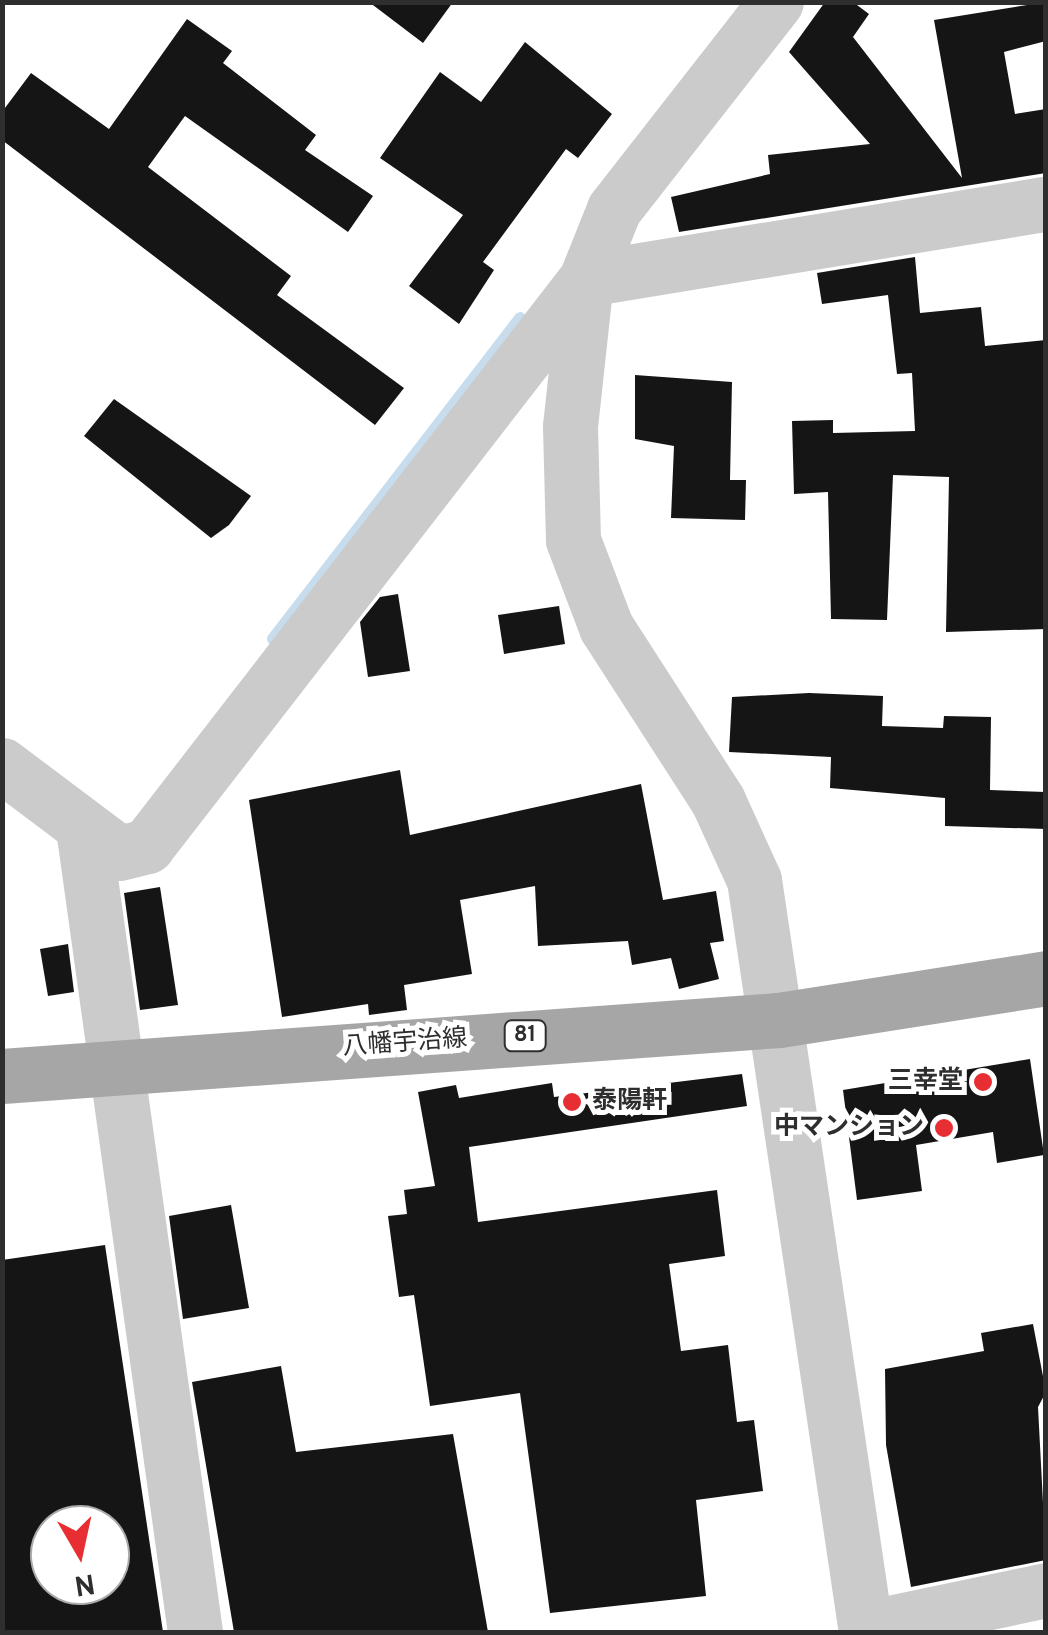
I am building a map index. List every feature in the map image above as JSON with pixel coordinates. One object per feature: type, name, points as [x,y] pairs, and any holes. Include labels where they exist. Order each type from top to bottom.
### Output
[{"type":"main road","name":"八幡宇治線","points":[[2,1076],[116,1064],[779,1020],[1046,978]]},
{"type":"street","points":[[776,2],[614,208],[586,279],[570,426],[573,540],[606,627],[718,801],[754,880],[779,1020],[866,1630],[1046,1590]]},
{"type":"street","points":[[2,766],[119,853],[146,846],[586,279],[1046,204]]},
{"type":"street","points":[[82,828],[195,1632]]},
{"type":"building","points":[[369,2],[453,2],[423,43]]},
{"type":"building","points":[[825,2],[853,2],[869,14],[853,37],[962,178],[934,20],[1046,2],[1046,41],[1004,52],[1015,114],[1046,109],[1046,173],[679,232],[671,197],[770,174],[768,155],[870,144],[789,52]]},
{"type":"building","points":[[187,19],[232,51],[223,63],[316,135],[305,150],[373,196],[348,232],[185,116],[148,167],[291,276],[277,295],[404,388],[375,425],[2,140],[2,112],[31,73],[109,129]]},
{"type":"building","points":[[525,42],[612,114],[578,158],[566,149],[483,262],[494,270],[459,324],[409,286],[463,215],[380,158],[440,72],[481,102]]},
{"type":"building","points":[[915,257],[920,313],[981,307],[985,346],[1046,340],[1046,629],[946,632],[949,477],[893,475],[887,620],[831,619],[828,492],[794,494],[792,421],[833,420],[833,433],[915,431],[912,373],[897,374],[888,295],[822,304],[817,273]]},
{"type":"building","points":[[635,375],[732,382],[730,480],[746,480],[745,520],[671,518],[674,446],[635,439]]},
{"type":"building","points":[[114,399],[251,496],[229,525],[211,538],[84,436]]},
{"type":"building","points":[[398,594],[410,671],[368,677],[360,622],[380,597]]},
{"type":"building","points":[[559,606],[565,644],[504,654],[498,615]]},
{"type":"building","points":[[809,693],[883,696],[882,726],[943,728],[944,716],[991,717],[990,790],[1046,792],[1046,829],[945,826],[945,798],[830,788],[831,757],[729,752],[732,697]]},
{"type":"building","points":[[400,770],[410,835],[641,784],[663,900],[716,891],[724,941],[710,943],[719,979],[679,989],[671,958],[632,965],[628,941],[538,946],[535,886],[460,900],[472,974],[404,985],[407,1010],[369,1015],[368,1004],[282,1017],[249,800]]},
{"type":"building","points":[[160,887],[178,1005],[140,1010],[124,893]]},
{"type":"building","points":[[68,944],[74,992],[48,996],[40,949]]},
{"type":"building","name":"中マンション","points":[[1030,1059],[1044,1155],[997,1163],[993,1132],[916,1145],[922,1191],[857,1200],[843,1090]]},
{"type":"building","points":[[742,1074],[747,1106],[469,1147],[478,1222],[717,1190],[725,1256],[669,1264],[681,1351],[728,1345],[737,1422],[754,1420],[763,1491],[696,1500],[706,1596],[550,1613],[520,1393],[430,1406],[414,1295],[399,1297],[388,1216],[407,1214],[404,1190],[435,1186],[418,1092],[456,1085],[459,1098],[552,1083],[554,1097]]},
{"type":"building","points":[[231,1205],[249,1308],[183,1319],[169,1216]]},
{"type":"building","points":[[105,1245],[163,1632],[2,1632],[2,1260]]},
{"type":"building","points":[[1033,1324],[1046,1392],[1038,1407],[1046,1560],[911,1587],[886,1445],[885,1369],[984,1351],[981,1333]]},
{"type":"building","points":[[281,1366],[296,1452],[453,1434],[488,1632],[234,1632],[192,1382]]},
{"type":"waterway","points":[[273,639],[520,318]]},
{"type":"place","name":"三幸堂","points":[[983,1082]]},
{"type":"place","name":"泰陽軒","points":[[572,1102]]},
{"type":"place","name":"中マンション","points":[[944,1128]]}]
